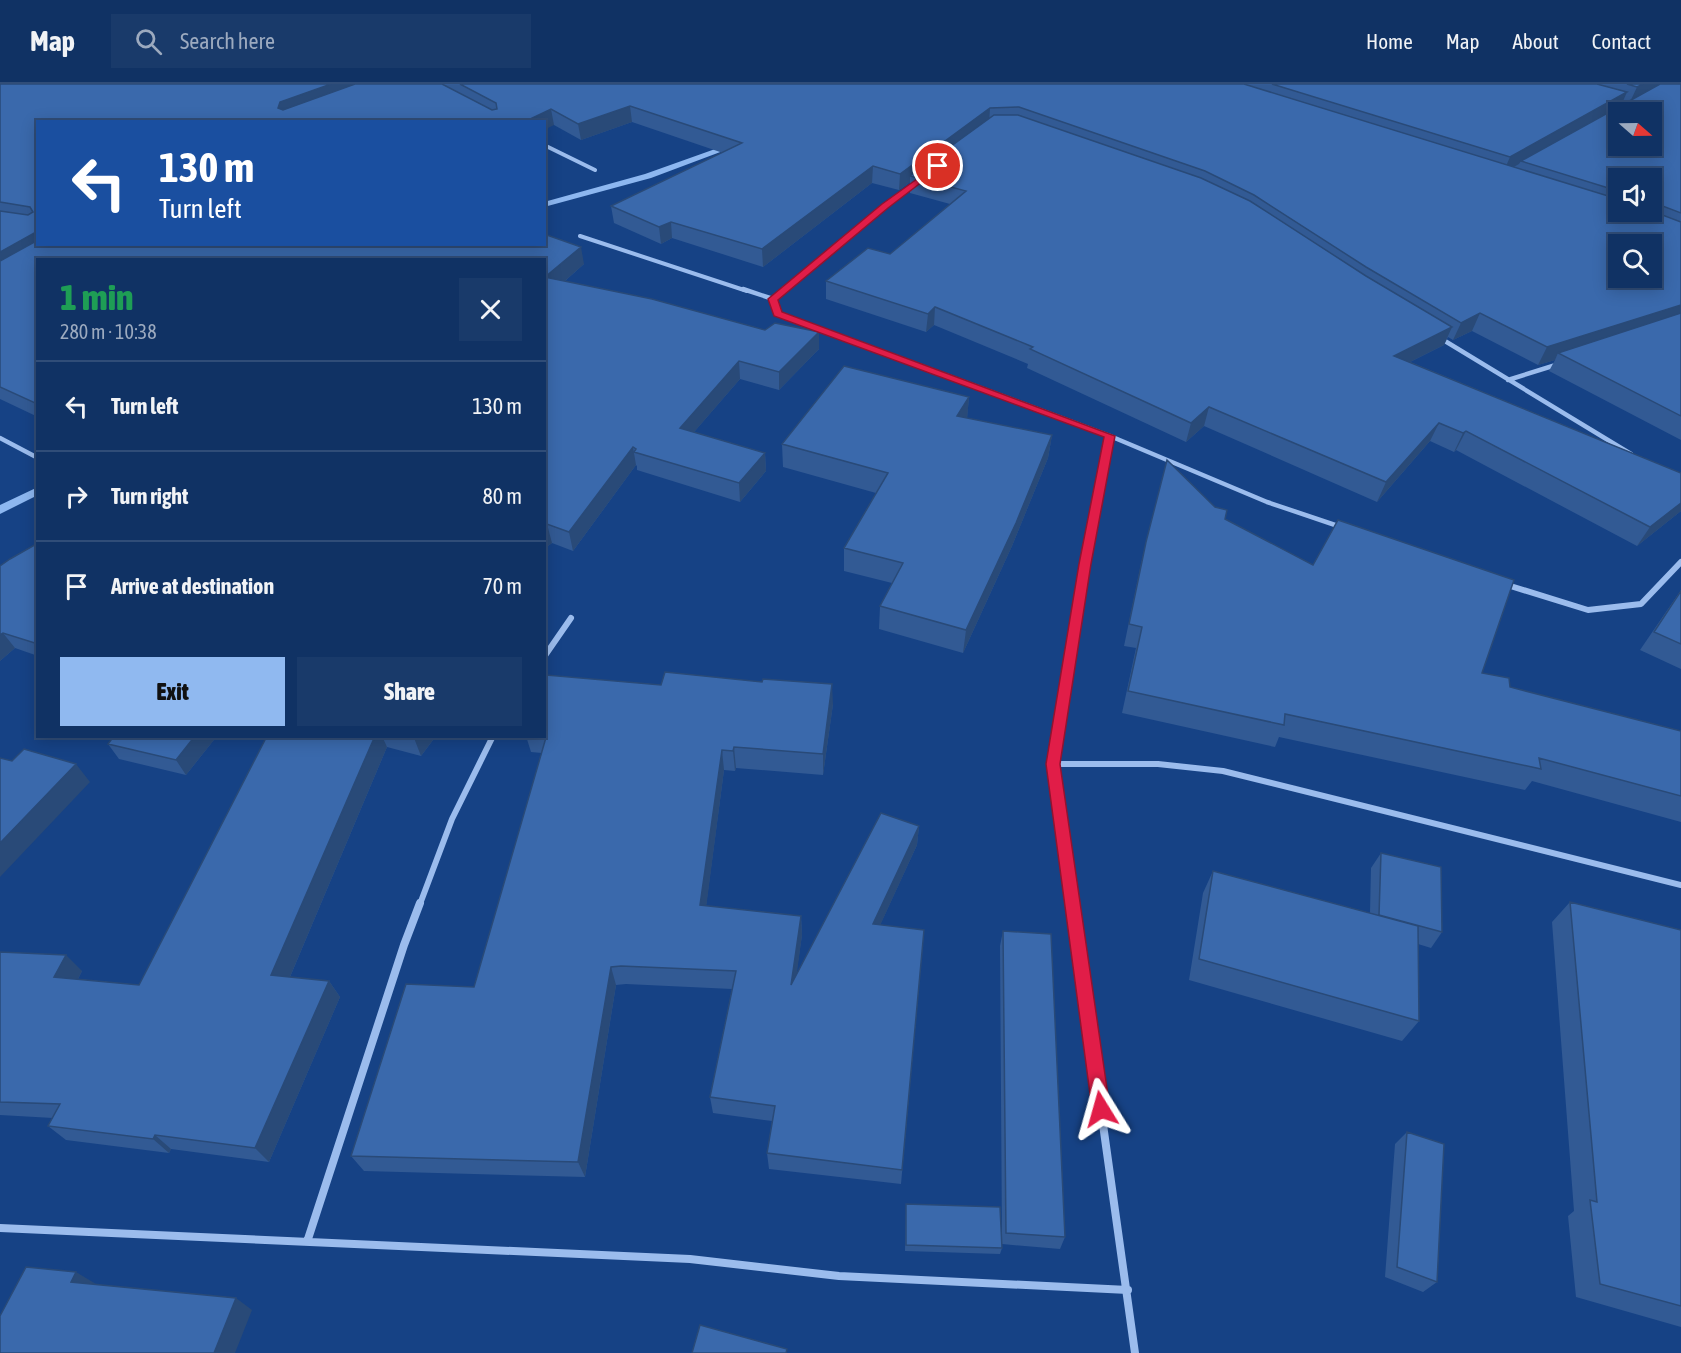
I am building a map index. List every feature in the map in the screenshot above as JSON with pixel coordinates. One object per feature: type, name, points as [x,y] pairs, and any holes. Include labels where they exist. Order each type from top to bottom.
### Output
[{"type":"street","points":[[546,146],[595,170]]},
{"type":"street","points":[[773,299],[885,206],[920,180]]},
{"type":"street","points":[[580,236],[773,299]]},
{"type":"street","points":[[773,299],[778,314],[1110,436],[1267,502],[1344,528]]},
{"type":"street","points":[[1436,336],[1640,459]]},
{"type":"street","points":[[1508,380],[1563,362]]},
{"type":"street","points":[[1110,436],[1085,564],[1053,764],[1061,837],[1128,1290],[1135,1353]]},
{"type":"street","points":[[0,438],[36,457]]},
{"type":"street","points":[[1500,582],[1588,610],[1641,604],[1681,562]]},
{"type":"street","points":[[546,654],[570,618]]},
{"type":"street","points":[[307,1242],[404,945],[452,819],[492,738]]},
{"type":"street","points":[[1053,764],[1158,764],[1223,771],[1681,885]]},
{"type":"street","points":[[0,1228],[690,1259],[839,1276],[1128,1290]]},
{"type":"building","points":[[0,84],[331,84],[280,102],[278,108],[283,110],[355,84],[442,84],[492,110],[497,109],[496,103],[460,84],[1244,84],[1608,196],[1608,222],[1662,222],[1662,215],[1681,222],[1681,305],[1547,347],[1480,313],[1461,323],[1366,267],[1254,195],[1205,171],[1019,107],[990,108],[900,174],[873,166],[762,249],[671,222],[659,227],[611,206],[742,143],[630,106],[578,124],[551,109],[528,120],[36,120],[36,232],[0,252],[0,211],[28,215],[33,212],[30,207],[0,202]]},
{"type":"building","points":[[1272,84],[1597,84],[1627,92],[1510,157]]},
{"type":"building","points":[[1627,84],[1643,84],[1637,87]]},
{"type":"building","points":[[1660,84],[1681,84],[1681,213],[1662,206],[1662,168],[1608,168],[1608,188],[1521,161],[1608,113],[1608,156],[1662,156],[1662,102],[1628,102]]},
{"type":"building","points":[[994,115],[1018,115],[1201,178],[1250,201],[1366,276],[1452,327],[1394,356],[1681,473],[1681,503],[1650,527],[1466,431],[1463,433],[1439,423],[1386,482],[1209,407],[1191,423],[1030,349],[1033,347],[935,307],[928,314],[826,281],[868,248],[890,254],[966,191],[910,176]]},
{"type":"building","points":[[546,235],[581,247],[546,276],[546,258],[36,258],[36,402],[0,387],[0,261],[36,241],[36,246],[546,246]]},
{"type":"building","points":[[546,277],[652,299],[765,330],[775,323],[819,332],[779,372],[739,361],[680,428],[765,453],[739,483],[634,452],[636,449],[633,447],[569,532],[547,524]]},
{"type":"building","points":[[1681,313],[1681,416],[1558,353]]},
{"type":"building","points":[[844,366],[969,397],[957,416],[1052,435],[1016,523],[966,630],[880,606],[903,563],[844,548],[888,473],[782,444]]},
{"type":"building","points":[[1167,460],[1215,507],[1227,510],[1225,519],[1313,565],[1338,520],[1514,580],[1482,673],[1509,678],[1510,687],[1681,731],[1681,796],[1539,758],[1541,769],[1285,714],[1284,725],[1128,691],[1142,627],[1129,624],[1146,542]]},
{"type":"building","points":[[36,544],[36,643],[3,633],[0,635],[0,566]]},
{"type":"building","points":[[1681,591],[1681,644],[1654,632]]},
{"type":"building","points":[[665,672],[762,682],[763,679],[832,684],[823,754],[734,747],[733,751],[722,750],[700,905],[801,916],[791,985],[881,813],[919,826],[873,924],[924,930],[902,1170],[767,1153],[775,1106],[710,1097],[736,971],[621,966],[611,967],[578,1162],[351,1156],[406,984],[474,987],[547,734],[546,675],[661,685]]},
{"type":"building","points":[[112,738],[193,738],[176,760],[108,744]]},
{"type":"building","points":[[266,738],[374,738],[271,975],[329,981],[255,1148],[155,1135],[153,1139],[48,1126],[60,1104],[0,1102],[0,952],[66,955],[54,977],[139,985]]},
{"type":"building","points":[[24,749],[76,764],[0,843],[0,758],[12,761]]},
{"type":"building","points":[[1381,853],[1441,867],[1442,932],[1379,915]]},
{"type":"building","points":[[1213,871],[1418,926],[1419,1021],[1199,959]]},
{"type":"building","points":[[1570,902],[1681,930],[1681,1306],[1600,1284],[1590,1200],[1597,1202]]},
{"type":"building","points":[[1003,931],[1051,934],[1065,1237],[1006,1233]]},
{"type":"building","points":[[1407,1132],[1444,1144],[1437,1282],[1397,1267]]},
{"type":"building","points":[[906,1204],[1000,1207],[1002,1248],[906,1245]]},
{"type":"building","points":[[26,1267],[76,1272],[71,1282],[236,1298],[214,1353],[0,1353],[0,1316]]},
{"type":"building","points":[[700,1325],[787,1349],[786,1353],[692,1353]]},
{"type":"waterway","points":[[546,204],[648,176],[735,145]]},
{"type":"waterway","points":[[0,510],[36,491]]},
{"type":"route","points":[[938,166],[885,206],[787,285],[773,299],[778,314],[1110,436],[1085,564],[1053,764],[1061,837],[1101,1109]]}]
